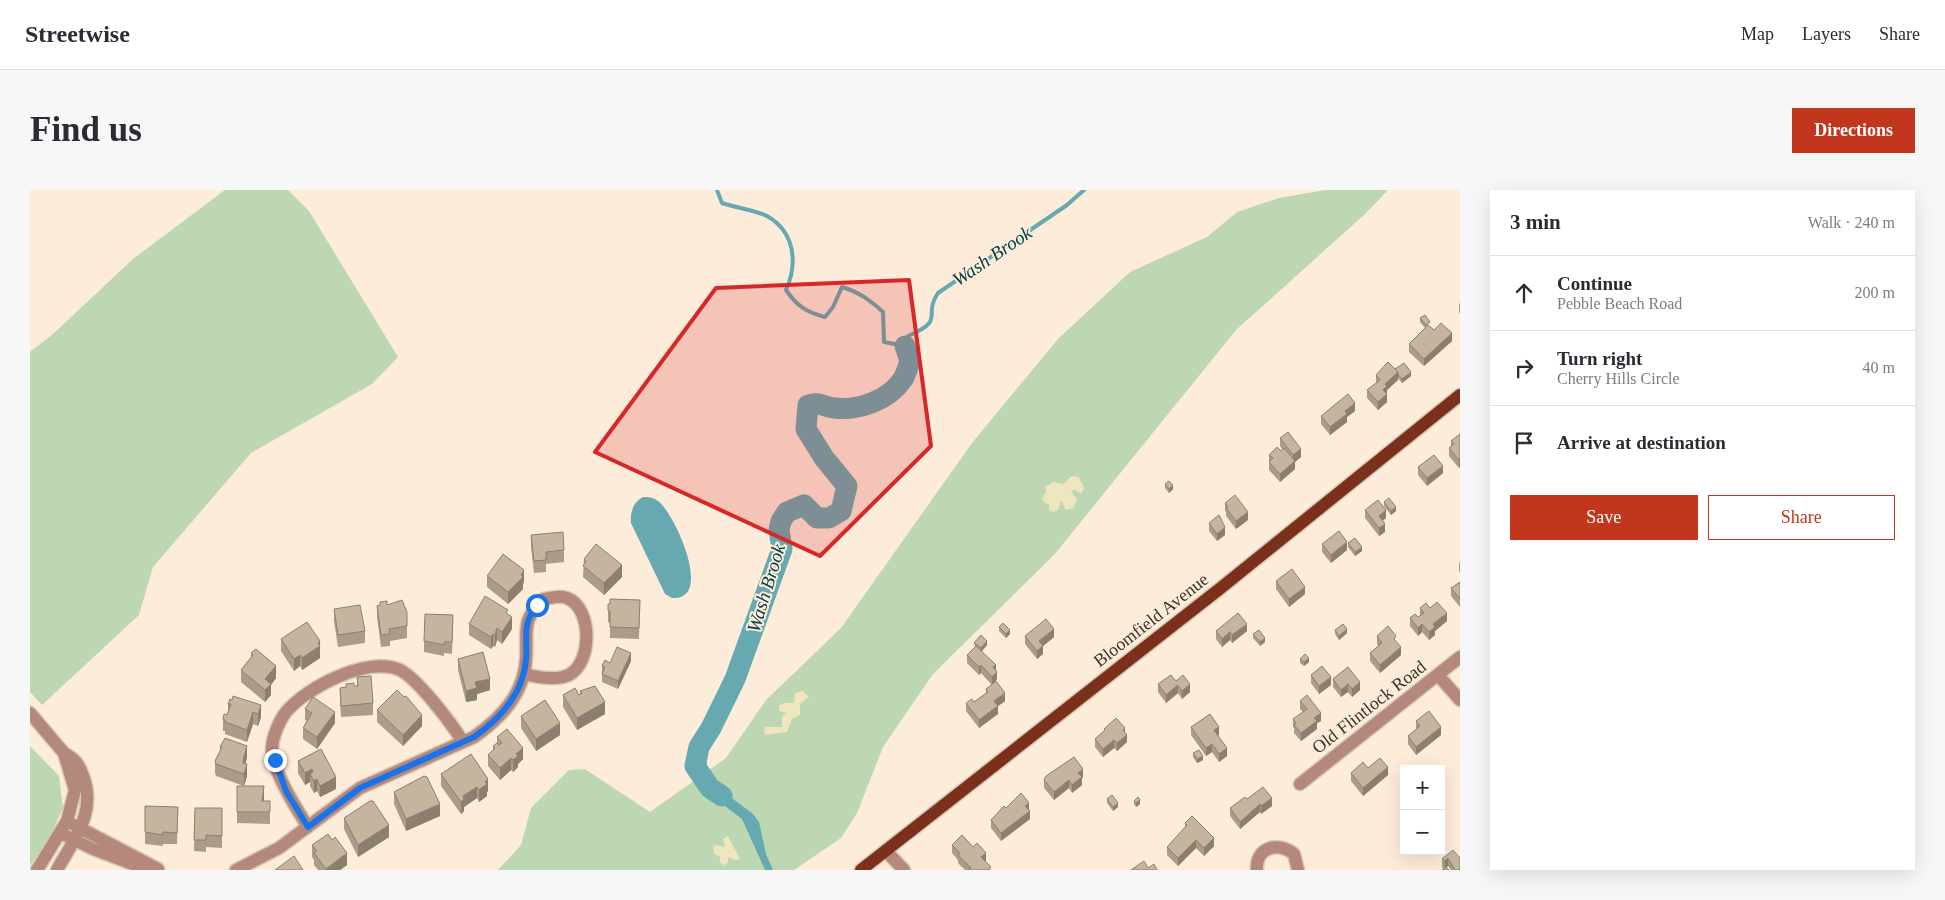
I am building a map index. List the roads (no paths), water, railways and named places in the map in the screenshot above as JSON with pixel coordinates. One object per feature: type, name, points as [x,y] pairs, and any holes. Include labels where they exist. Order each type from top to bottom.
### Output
[{"type":"main road","name":"Bloomfield Avenue","points":[[862,870],[1222,587],[1460,395]]},
{"type":"street","points":[[236,870],[280,848],[360,788],[463,742],[490,726],[505,711],[518,690],[524,674],[528,617],[544,599],[566,597],[578,606],[584,616],[586,633],[585,659],[577,669],[564,677],[549,679],[524,674]]},
{"type":"street","name":"Old Flintlock Road","points":[[1300,784],[1460,657]]},
{"type":"street","points":[[308,827],[286,791],[272,748],[276,729],[286,712],[305,695],[327,682],[361,669],[400,670],[438,708],[463,742]]},
{"type":"street","points":[[1438,675],[1460,700]]},
{"type":"street","points":[[30,713],[64,753],[75,759],[87,784],[89,798],[86,814],[57,870]]},
{"type":"street","points":[[37,870],[67,820],[75,790],[64,753]]},
{"type":"street","points":[[67,820],[158,870]]},
{"type":"street","points":[[61,832],[74,840],[130,864],[158,870]]},
{"type":"street","points":[[1254,869],[1262,853],[1275,846],[1282,847],[1294,854],[1298,861],[1298,870]]},
{"type":"street","points":[[886,851],[904,870]]},
{"type":"water","points":[[643,497],[651,497],[665,508],[681,537],[691,572],[690,586],[684,595],[672,598],[665,594],[631,523],[633,508]]},
{"type":"water","points":[[706,718],[717,723],[709,740],[706,770],[712,783],[753,814],[759,822],[766,854],[773,870],[765,870],[742,819],[705,789],[695,751]]},
{"type":"waterway","points":[[717,190],[722,203],[763,214],[776,223],[783,231],[788,239],[793,259],[790,280],[786,290],[798,304],[812,313],[825,317],[833,307],[842,287],[854,291],[883,312],[884,342],[905,346],[908,336],[920,330],[930,321],[932,307],[938,293],[1067,205],[1084,190]]},
{"type":"waterway","name":"Wash Brook","points":[[722,796],[710,788],[695,766],[699,747],[711,728],[735,679],[782,549],[779,530],[781,521],[787,512],[804,505],[817,518],[829,518],[841,511],[847,486],[824,458],[806,429],[808,405],[818,404],[834,408],[853,408],[873,403],[882,398],[890,393],[905,375],[910,361],[905,346]]}]
